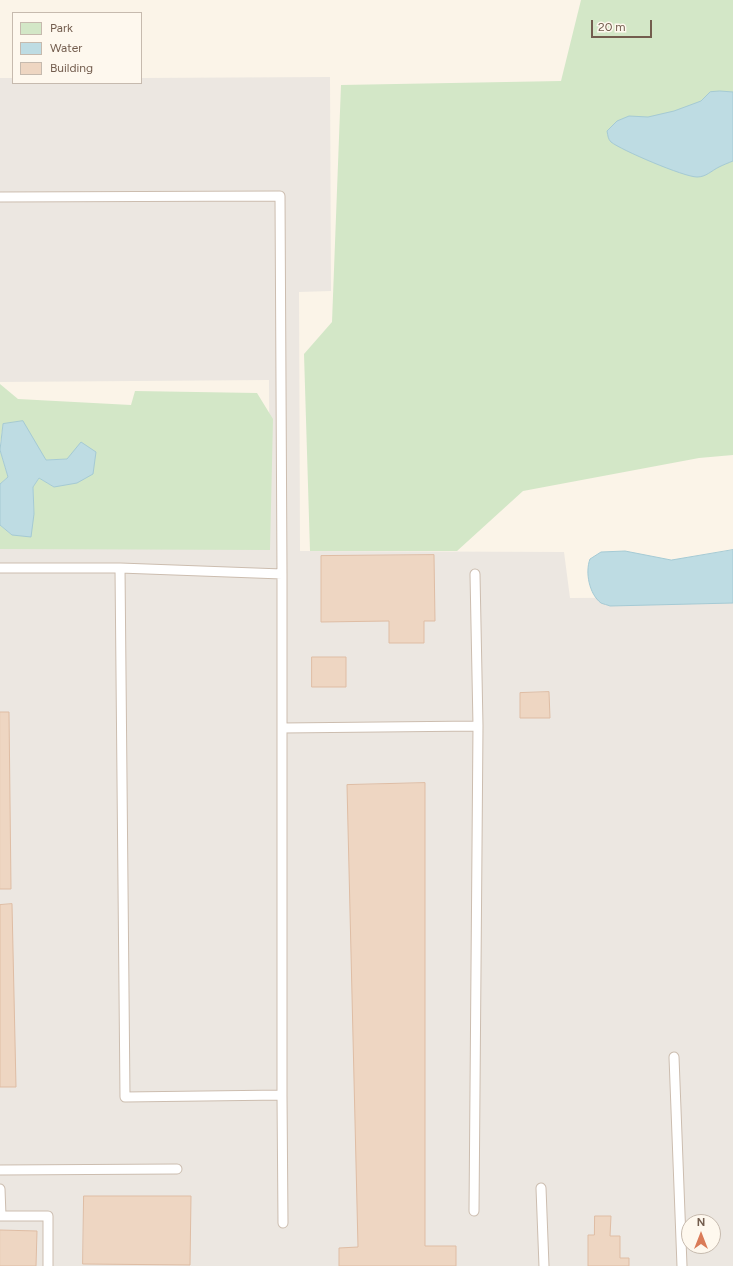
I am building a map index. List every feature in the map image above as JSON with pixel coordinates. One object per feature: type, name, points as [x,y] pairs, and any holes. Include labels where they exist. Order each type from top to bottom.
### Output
[{"type":"lane","points":[[0,197],[280,196],[283,728],[283,1223]]},
{"type":"lane","points":[[0,568],[120,568],[282,574]]},
{"type":"lane","points":[[120,568],[125,1097],[282,1096]]},
{"type":"lane","points":[[474,574],[478,726],[474,1211]]},
{"type":"lane","points":[[283,728],[478,726]]},
{"type":"lane","points":[[674,1057],[682,1266]]},
{"type":"lane","points":[[0,1170],[177,1169]]},
{"type":"lane","points":[[541,1188],[544,1266]]},
{"type":"lane","points":[[0,1189],[0,1216],[48,1216],[48,1266]]},
{"type":"shaded area","points":[[330,77],[331,291],[299,292],[300,551],[564,552],[570,598],[733,597],[733,1266],[0,1266],[0,549],[270,549],[269,380],[0,382],[0,78],[12,78],[12,84],[142,84],[142,78]]},
{"type":"green space","points":[[581,0],[733,0],[733,455],[699,458],[523,491],[457,551],[310,551],[304,354],[332,322],[341,85],[561,81]]},
{"type":"green space","points":[[0,384],[18,399],[131,405],[135,391],[257,393],[273,419],[270,550],[0,549],[0,525],[12,535],[34,514],[33,487],[39,478],[54,487],[67,459],[46,460],[3,424],[0,445]]},
{"type":"green space","points":[[0,450],[8,477],[0,484]]},
{"type":"water","points":[[710,92],[733,92],[733,161],[706,175],[697,177],[679,173],[627,151],[611,142],[609,139],[607,131],[617,121],[629,116],[648,117],[674,111],[701,101]]},
{"type":"water","points":[[23,421],[46,460],[67,459],[81,442],[96,452],[93,474],[77,483],[54,487],[39,478],[33,487],[34,514],[31,537],[12,535],[0,525],[0,484],[8,477],[0,450],[3,424]]},
{"type":"water","points":[[733,550],[733,603],[610,606],[601,603],[597,599],[589,582],[588,570],[590,559],[601,552],[625,551],[671,560]]},
{"type":"building","points":[[434,555],[435,621],[424,621],[424,643],[389,643],[389,621],[321,622],[321,556]]},
{"type":"building","points":[[312,657],[346,657],[346,687],[312,687]]},
{"type":"building","points":[[549,692],[550,718],[520,718],[520,693]]},
{"type":"building","points":[[0,712],[9,712],[11,889],[0,889]]},
{"type":"building","points":[[425,783],[425,1246],[456,1246],[456,1266],[339,1266],[339,1248],[358,1247],[347,785]]},
{"type":"building","points":[[12,904],[16,1087],[0,1087],[0,905]]},
{"type":"building","points":[[84,1196],[191,1196],[190,1265],[83,1264]]},
{"type":"building","points":[[595,1216],[611,1216],[610,1236],[620,1236],[620,1258],[629,1258],[629,1266],[588,1266],[588,1235],[594,1235]]},
{"type":"building","points":[[0,1230],[37,1231],[36,1266],[0,1266]]}]
